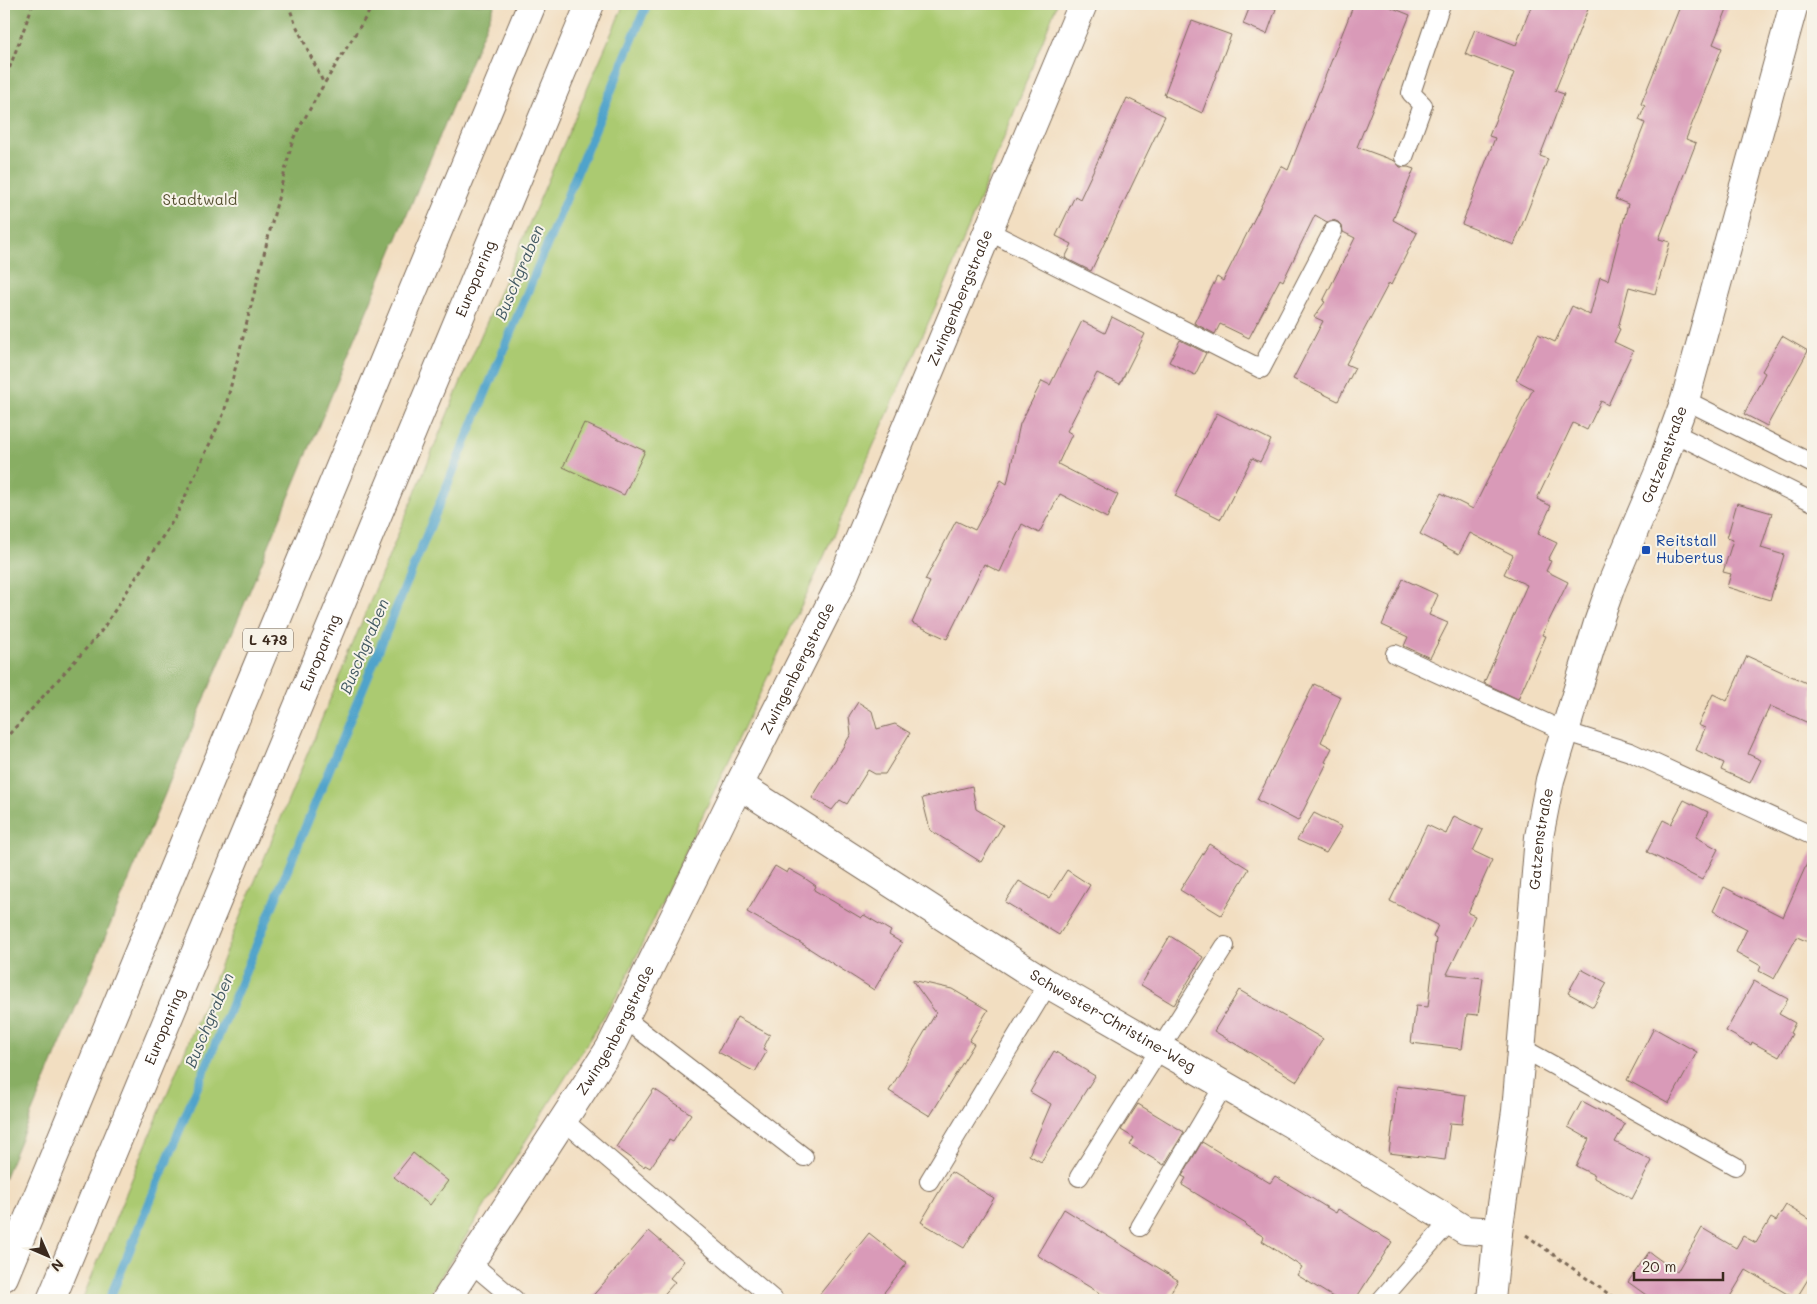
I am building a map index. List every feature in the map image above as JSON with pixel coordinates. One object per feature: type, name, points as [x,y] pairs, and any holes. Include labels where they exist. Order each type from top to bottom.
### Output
[{"type":"street","name":"L 473","points":[[4,1277],[532,4]]},
{"type":"street","name":"Europaring","points":[[51,1300],[590,4]]},
{"type":"street","name":"Zwingenbergstraße","points":[[446,1300],[610,1048],[841,583],[1082,4]]},
{"type":"street","name":"Gatzenstraße","points":[[1491,1300],[1522,1048],[1539,837],[1550,780],[1612,583],[1674,433],[1685,400],[1794,4]]},
{"type":"street","name":"Schwester-Christine-Weg","points":[[739,785],[1048,984],[1290,1123],[1464,1230],[1498,1232]]},
{"type":"lane","points":[[1404,157],[1423,105],[1412,93],[1441,4]]},
{"type":"lane","points":[[988,231],[1261,369],[1332,231]]},
{"type":"lane","name":"Gatzenstraße","points":[[1685,400],[1813,464]]},
{"type":"lane","points":[[1674,433],[1813,502]]},
{"type":"lane","points":[[1396,654],[1564,731],[1630,752],[1813,836]]},
{"type":"lane","points":[[1079,1176],[1225,946]]},
{"type":"lane","points":[[929,1181],[1048,984]]},
{"type":"lane","points":[[624,1018],[804,1157]]},
{"type":"lane","points":[[1522,1048],[1735,1166]]},
{"type":"lane","points":[[1140,1227],[1224,1085]]},
{"type":"lane","points":[[563,1120],[774,1300]]},
{"type":"lane","points":[[1381,1300],[1450,1221]]},
{"type":"lane","points":[[470,1262],[515,1300]]},
{"type":"path","points":[[4,84],[33,4]]},
{"type":"path","points":[[288,4],[324,84]]},
{"type":"path","points":[[4,740],[100,633],[176,516],[224,413],[294,139],[324,84],[374,4]]},
{"type":"path","points":[[1498,1232],[1528,1235],[1617,1300]]},
{"type":"green space","name":"Stadtwald","points":[[4,4],[495,4],[4,1179]]},
{"type":"green space","points":[[624,4],[1057,4],[950,274],[817,572],[621,989],[426,1300],[82,1300],[460,384]]},
{"type":"building","points":[[1251,4],[1263,4],[1276,9],[1267,34],[1243,24]]},
{"type":"building","points":[[1354,4],[1383,4],[1410,15],[1357,147],[1395,161],[1400,167],[1414,169],[1393,220],[1417,233],[1391,285],[1389,283],[1346,364],[1355,368],[1338,401],[1293,379],[1323,321],[1314,317],[1325,302],[1323,301],[1355,238],[1343,232],[1342,226],[1338,222],[1333,220],[1327,222],[1315,215],[1283,281],[1280,279],[1249,338],[1220,324],[1215,334],[1194,323],[1217,277],[1223,281],[1281,166],[1288,170]]},
{"type":"building","points":[[1532,4],[1590,4],[1555,91],[1564,94],[1540,156],[1548,159],[1514,245],[1462,224],[1495,138],[1489,136],[1514,73],[1465,54],[1475,29],[1516,45]]},
{"type":"building","points":[[1681,4],[1729,4],[1713,44],[1722,48],[1686,139],[1696,143],[1659,239],[1670,242],[1655,294],[1629,287],[1618,328],[1620,329],[1614,342],[1633,351],[1608,405],[1601,401],[1587,430],[1573,423],[1537,499],[1551,506],[1538,534],[1557,543],[1548,560],[1551,561],[1546,571],[1568,582],[1542,635],[1546,636],[1518,699],[1484,683],[1527,585],[1504,574],[1513,555],[1470,533],[1459,554],[1420,534],[1441,493],[1473,509],[1533,389],[1516,380],[1538,334],[1555,342],[1572,306],[1590,315],[1600,277],[1608,280],[1628,204],[1615,199],[1645,123],[1639,120],[1645,106],[1641,104]]},
{"type":"building","points":[[1192,21],[1231,35],[1202,113],[1164,95]]},
{"type":"building","points":[[1127,98],[1165,116],[1091,271],[1065,258],[1072,244],[1056,236],[1075,196],[1080,199]]},
{"type":"building","points":[[1112,317],[1145,334],[1120,384],[1097,373],[1067,431],[1072,434],[1058,464],[1118,495],[1107,518],[1060,494],[1039,533],[1022,524],[1000,572],[984,564],[947,639],[912,623],[930,582],[925,580],[956,521],[975,530],[1001,480],[1007,484],[1020,424],[1042,381],[1050,385],[1082,321],[1105,333]]},
{"type":"building","points":[[1782,336],[1808,351],[1767,426],[1744,414],[1765,373],[1762,371]]},
{"type":"building","points":[[1180,340],[1206,353],[1195,375],[1169,362]]},
{"type":"building","points":[[1217,413],[1271,440],[1260,462],[1252,458],[1221,519],[1175,496]]},
{"type":"building","points":[[584,423],[645,451],[624,495],[563,467]]},
{"type":"building","points":[[1737,503],[1772,513],[1761,548],[1784,555],[1770,600],[1727,587],[1731,574],[1723,572],[1733,540],[1727,538]]},
{"type":"building","points":[[1403,579],[1438,595],[1429,615],[1448,623],[1430,658],[1404,646],[1408,637],[1382,625]]},
{"type":"building","points":[[1747,656],[1813,686],[1813,725],[1770,706],[1748,754],[1761,760],[1750,783],[1721,770],[1724,763],[1696,750],[1705,728],[1698,725],[1713,694],[1727,701]]},
{"type":"building","points":[[1314,684],[1341,697],[1321,742],[1332,748],[1325,762],[1327,763],[1298,821],[1257,800]]},
{"type":"building","points":[[858,702],[872,711],[877,729],[895,724],[910,733],[885,774],[875,774],[868,770],[847,804],[840,800],[832,810],[812,798],[851,734],[849,716]]},
{"type":"building","points":[[972,786],[976,809],[1003,825],[981,862],[930,830],[922,798]]},
{"type":"building","points":[[1684,800],[1708,812],[1696,837],[1718,849],[1702,880],[1647,852],[1663,820],[1671,824]]},
{"type":"building","points":[[1314,813],[1342,827],[1326,853],[1297,840]]},
{"type":"building","points":[[1454,816],[1483,830],[1473,851],[1492,860],[1468,913],[1475,916],[1447,974],[1483,978],[1478,1015],[1467,1014],[1462,1049],[1411,1043],[1416,1006],[1428,1007],[1436,939],[1433,937],[1438,925],[1390,901],[1427,825],[1446,834]]},
{"type":"building","points":[[1209,844],[1249,869],[1221,915],[1180,890]]},
{"type":"building","points":[[1813,850],[1813,944],[1797,937],[1774,979],[1759,971],[1761,966],[1736,952],[1747,929],[1713,911],[1724,887],[1783,917]]},
{"type":"building","points":[[775,866],[787,873],[789,869],[803,877],[816,886],[814,890],[861,918],[864,915],[891,931],[889,935],[902,943],[874,990],[799,942],[747,912]]},
{"type":"building","points":[[1067,870],[1090,885],[1059,935],[1005,902],[1019,881],[1049,898]]},
{"type":"building","points":[[1170,936],[1203,957],[1174,1005],[1141,985]]},
{"type":"building","points":[[1581,969],[1607,983],[1593,1007],[1568,993]]},
{"type":"building","points":[[912,980],[952,989],[988,1010],[969,1041],[974,1044],[930,1116],[889,1091],[936,1013]]},
{"type":"building","points":[[1754,981],[1788,999],[1779,1014],[1795,1023],[1790,1033],[1792,1034],[1779,1057],[1752,1042],[1751,1045],[1726,1031]]},
{"type":"building","points":[[1239,990],[1323,1039],[1297,1081],[1214,1031]]},
{"type":"building","points":[[737,1017],[770,1035],[763,1049],[767,1051],[755,1072],[718,1052]]},
{"type":"building","points":[[1654,1028],[1697,1052],[1669,1103],[1627,1080]]},
{"type":"building","points":[[1054,1051],[1095,1076],[1041,1162],[1029,1155],[1051,1104],[1030,1092]]},
{"type":"building","points":[[1397,1086],[1466,1095],[1462,1124],[1450,1123],[1445,1160],[1389,1153]]},
{"type":"building","points":[[654,1089],[691,1114],[673,1142],[669,1140],[650,1168],[645,1165],[644,1167],[616,1147]]},
{"type":"building","points":[[1582,1101],[1625,1124],[1615,1142],[1652,1161],[1632,1199],[1576,1166],[1589,1139],[1568,1127]]},
{"type":"building","points":[[1138,1104],[1184,1132],[1164,1165],[1130,1145],[1134,1138],[1121,1130]]},
{"type":"building","points":[[1202,1142],[1270,1183],[1275,1176],[1336,1213],[1338,1209],[1392,1242],[1355,1300],[1338,1300],[1297,1275],[1302,1267],[1262,1241],[1264,1237],[1182,1185],[1186,1178],[1182,1176]]},
{"type":"building","points":[[413,1153],[448,1181],[430,1205],[394,1177]]},
{"type":"building","points":[[951,1172],[994,1198],[964,1248],[921,1222]]},
{"type":"building","points":[[1786,1205],[1813,1222],[1813,1271],[1796,1299],[1746,1270],[1728,1300],[1653,1300],[1628,1282],[1649,1252],[1677,1272],[1702,1228],[1736,1248],[1743,1236],[1756,1243],[1771,1218],[1776,1221]]},
{"type":"building","points":[[1064,1209],[1178,1280],[1166,1300],[1111,1300],[1037,1255]]},
{"type":"building","points":[[649,1231],[684,1261],[670,1278],[675,1282],[659,1300],[589,1300]]},
{"type":"building","points":[[869,1233],[907,1263],[878,1300],[815,1300]]},
{"type":"waterway","name":"Buschgraben","points":[[109,1300],[647,4]]},
{"type":"place","name":"Reitstall Hubertus","points":[[1646,550]]}]
